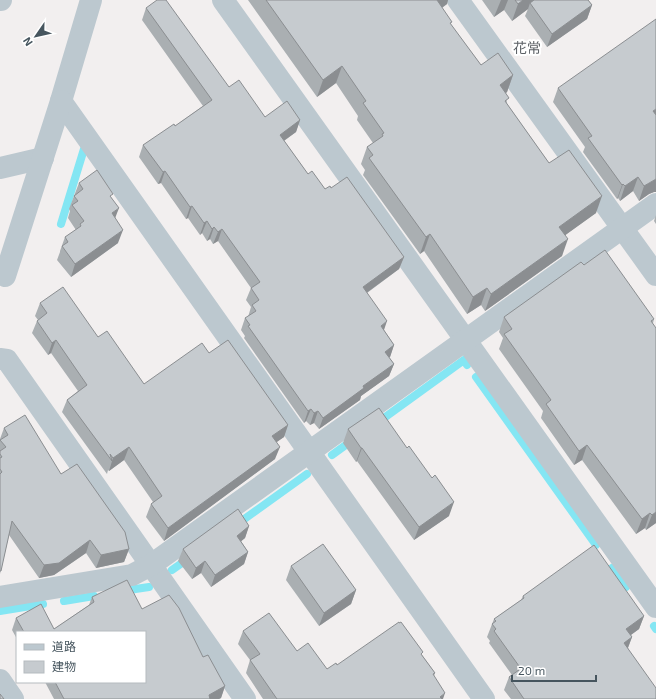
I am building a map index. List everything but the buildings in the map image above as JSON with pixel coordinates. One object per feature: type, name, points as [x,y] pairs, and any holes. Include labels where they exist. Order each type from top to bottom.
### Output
[{"type":"street","points":[[2,282],[43,158],[91,0]]},
{"type":"street","points":[[223,0],[656,607]]},
{"type":"street","points":[[458,0],[656,275]]},
{"type":"street","points":[[60,101],[484,699]]},
{"type":"street","points":[[0,168],[43,158]]},
{"type":"street","points":[[0,597],[132,575],[151,565],[656,204]]},
{"type":"street","points":[[0,359],[7,360],[245,699]]},
{"type":"street","points":[[0,680],[13,699]]},
{"type":"waterway","points":[[61,224],[84,149]]},
{"type":"waterway","points":[[377,423],[464,360],[467,365]]},
{"type":"waterway","points":[[476,377],[596,545]]},
{"type":"waterway","points":[[332,455],[354,439]]},
{"type":"waterway","points":[[236,525],[307,474]]},
{"type":"waterway","points":[[172,570],[189,558]]},
{"type":"waterway","points":[[612,568],[626,587]]},
{"type":"waterway","points":[[122,591],[149,587]]},
{"type":"waterway","points":[[64,601],[94,596]]},
{"type":"waterway","points":[[0,611],[43,604]]},
{"type":"district","name":"花常","points":[[527,47]]}]
